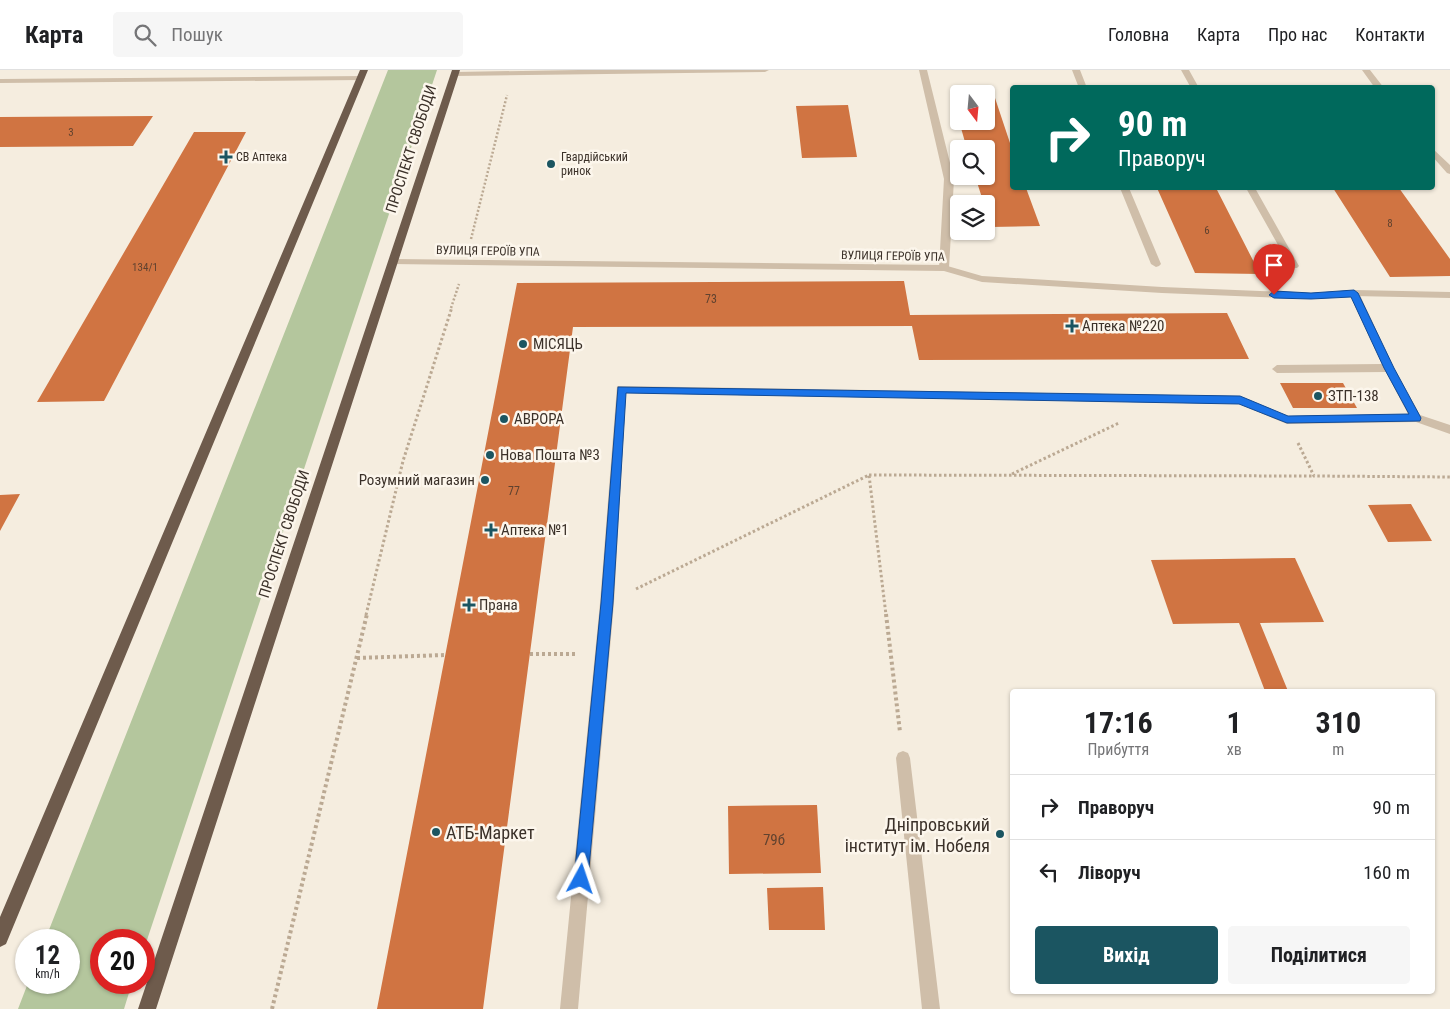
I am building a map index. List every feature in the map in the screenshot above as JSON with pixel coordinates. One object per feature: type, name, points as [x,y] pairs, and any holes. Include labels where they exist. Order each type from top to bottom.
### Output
[{"type":"highway","name":"ПРОСПЕКТ СВОБОДИ","points":[[147,1009],[456,72]]},
{"type":"highway","points":[[0,938],[362,74]]},
{"type":"street","points":[[456,72],[765,70]]},
{"type":"street","points":[[923,70],[950,179],[944,268]]},
{"type":"street","points":[[1076,70],[1082,85]]},
{"type":"street","points":[[1186,70],[1194,85]]},
{"type":"street","points":[[1366,70],[1378,85]]},
{"type":"street","points":[[0,81],[362,74]]},
{"type":"street","points":[[1435,154],[1450,171]]},
{"type":"street","points":[[1125,190],[1156,264]]},
{"type":"street","points":[[1251,190],[1294,266]]},
{"type":"street","name":"ВУЛИЦЯ ГЕРОЇВ УПА","points":[[394,262],[944,268],[982,279],[1162,290],[1311,296],[1354,293],[1450,295]]},
{"type":"street","points":[[1354,293],[1389,368],[1416,418]]},
{"type":"street","points":[[1277,369],[1389,368]]},
{"type":"street","points":[[569,1009],[607,603],[621,390],[1240,400],[1287,420],[1416,418],[1450,430]]},
{"type":"street","points":[[904,758],[931,1009]]},
{"type":"path","points":[[272,1009],[403,461],[466,263],[512,73]]},
{"type":"path","points":[[1287,420],[1314,476]]},
{"type":"path","points":[[1010,476],[1123,421]]},
{"type":"path","points":[[607,603],[869,475],[1450,477]]},
{"type":"path","points":[[869,475],[904,758]]},
{"type":"path","points":[[530,654],[601,653]]},
{"type":"path","points":[[357,658],[445,655]]},
{"type":"green space","points":[[388,70],[437,70],[151,929],[90,929],[90,994],[129,994],[124,1009],[18,1009],[24,994],[80,994],[80,929],[49,929]]},
{"type":"building","points":[[995,98],[1010,143],[1010,190],[1027,190],[1040,226],[995,227],[995,195],[981,195],[978,185],[995,185],[995,140],[964,140],[962,130],[995,130]]},
{"type":"building","points":[[848,105],[857,157],[802,158],[796,106]]},
{"type":"building","points":[[153,116],[133,146],[0,147],[0,117]]},
{"type":"building","points":[[194,132],[246,132],[104,401],[37,402]]},
{"type":"building","points":[[1158,190],[1217,190],[1260,274],[1195,273]]},
{"type":"building","points":[[1334,190],[1400,190],[1450,259],[1450,276],[1390,277]]},
{"type":"building","points":[[904,281],[910,315],[1227,313],[1249,359],[919,360],[912,326],[573,327],[483,1009],[377,1009],[517,283]]},
{"type":"building","name":"ЗТП-138","points":[[1280,383],[1343,383],[1357,408],[1293,408]]},
{"type":"building","points":[[20,494],[0,531],[0,495]]},
{"type":"building","points":[[1411,504],[1432,541],[1388,542],[1368,505]]},
{"type":"building","points":[[1295,558],[1324,622],[1260,623],[1287,689],[1264,689],[1239,623],[1173,624],[1151,560]]},
{"type":"building","points":[[817,805],[821,873],[729,874],[728,806]]},
{"type":"building","points":[[823,887],[825,930],[769,930],[767,888]]},
{"type":"place","name":"СВ Аптека","points":[[226,157]]},
{"type":"place","name":"Гвардійський ринок","points":[[551,164]]},
{"type":"place","name":"Аптека №220","points":[[1072,326]]},
{"type":"place","name":"МІСЯЦЬ","points":[[523,344]]},
{"type":"place","name":"ЗТП-138","points":[[1318,396]]},
{"type":"place","name":"АВРОРА","points":[[504,419]]},
{"type":"place","name":"Нова Пошта №3","points":[[490,455]]},
{"type":"place","name":"Розумний магазин","points":[[485,480]]},
{"type":"place","name":"Аптека №1","points":[[491,530]]},
{"type":"place","name":"Прана","points":[[469,605]]},
{"type":"place","name":"АТБ-Маркет","points":[[436,832]]},
{"type":"place","name":"Дніпровський інститут ім. Нобеля","points":[[1000,834]]},
{"type":"route","points":[[581,879],[607,603],[621,390],[1147,400],[1240,400],[1287,420],[1416,418],[1389,368],[1354,293],[1311,296],[1274,295]]}]
